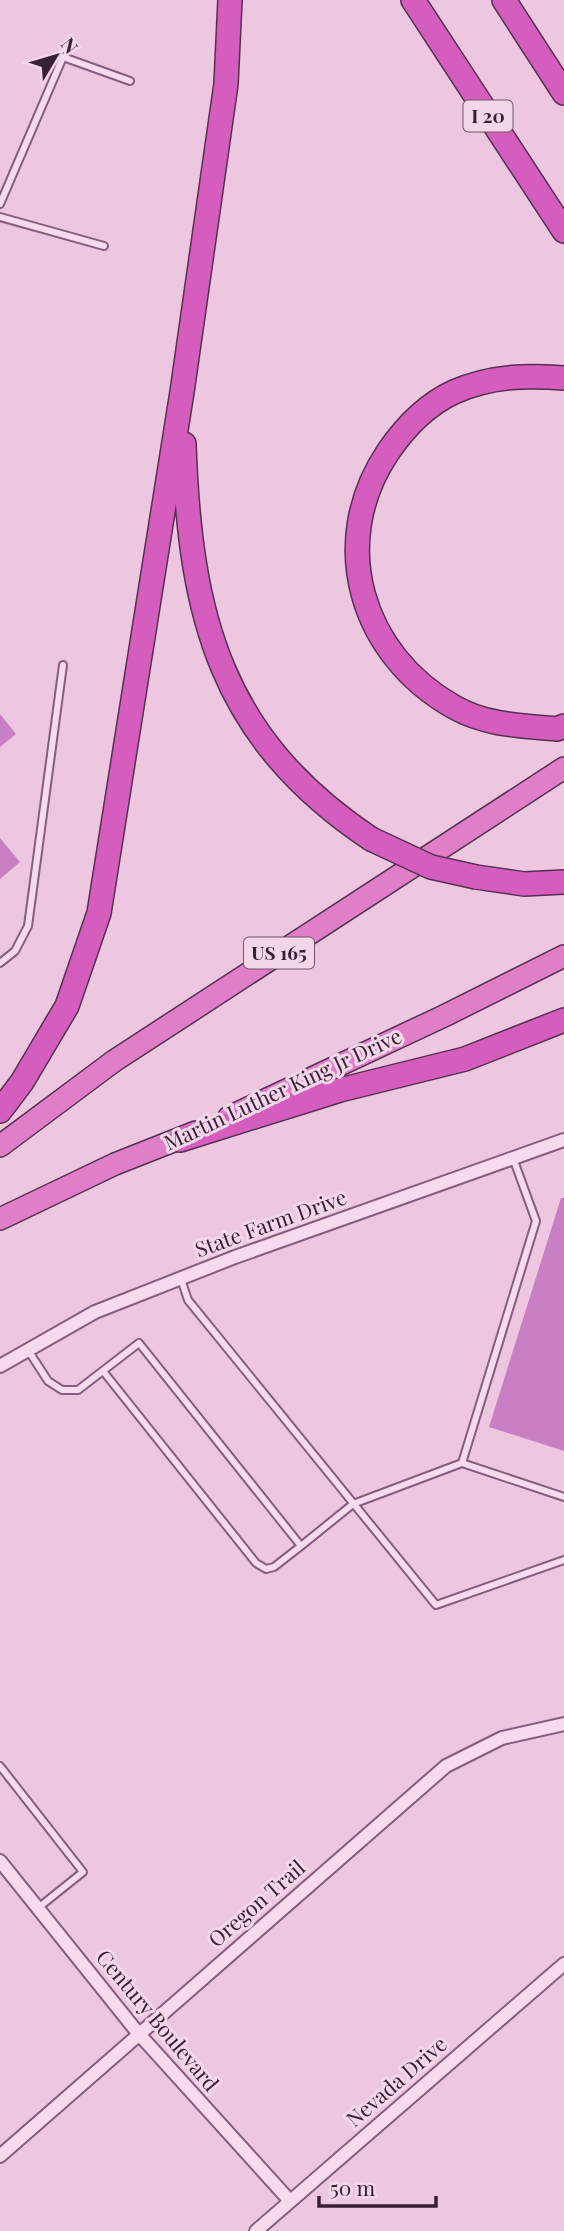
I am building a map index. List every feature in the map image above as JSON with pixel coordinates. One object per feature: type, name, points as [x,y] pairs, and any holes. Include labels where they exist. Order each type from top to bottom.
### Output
[{"type":"highway","points":[[0,1111],[22,1082],[67,1006],[99,913],[181,392],[226,84],[230,0]]},
{"type":"highway","name":"I 20","points":[[413,0],[564,231]]},
{"type":"highway","points":[[504,0],[564,93]]},
{"type":"highway","points":[[564,378],[526,375],[489,380],[454,392],[420,414],[378,467],[364,498],[357,530],[357,561],[365,603],[382,642],[412,680],[456,709],[503,725],[557,729],[564,726]]},
{"type":"highway","points":[[181,392],[186,505],[195,572],[216,650],[235,699],[258,736],[295,778],[322,803],[371,839],[431,867],[524,884],[564,882]]},
{"type":"highway","name":"US 165","points":[[0,1146],[114,1061],[564,768]]},
{"type":"highway","name":"Martin Luther King Jr Drive","points":[[0,1219],[116,1164],[180,1140],[444,1016],[564,956]]},
{"type":"highway","points":[[180,1140],[340,1090],[465,1059],[561,1022]]},
{"type":"street","name":"State Farm Drive","points":[[0,1366],[94,1311],[564,1140]]},
{"type":"street","name":"Oregon Trail","points":[[0,2156],[446,1766],[502,1738],[564,1724]]},
{"type":"street","name":"Century Boulevard","points":[[0,1861],[138,2033],[290,2201]]},
{"type":"street","name":"Nevada Drive","points":[[256,2231],[564,1964]]},
{"type":"lane","points":[[0,204],[64,57],[130,81]]},
{"type":"lane","points":[[0,217],[104,246]]},
{"type":"lane","points":[[0,963],[15,951],[28,926],[63,666]]},
{"type":"lane","points":[[462,1464],[536,1221],[513,1158]]},
{"type":"lane","points":[[180,1278],[188,1300],[436,1605],[564,1560]]},
{"type":"lane","points":[[28,1350],[48,1381],[62,1390],[78,1390],[139,1343],[301,1546]]},
{"type":"lane","points":[[103,1371],[256,1563],[266,1569],[274,1567],[353,1504],[462,1464],[564,1497]]},
{"type":"lane","points":[[0,1766],[83,1872],[38,1908]]},
{"type":"building","points":[[0,714],[16,734],[0,747]]},
{"type":"building","points":[[0,838],[20,862],[0,879]]},
{"type":"building","points":[[561,1198],[564,1198],[564,1451],[489,1427]]}]
